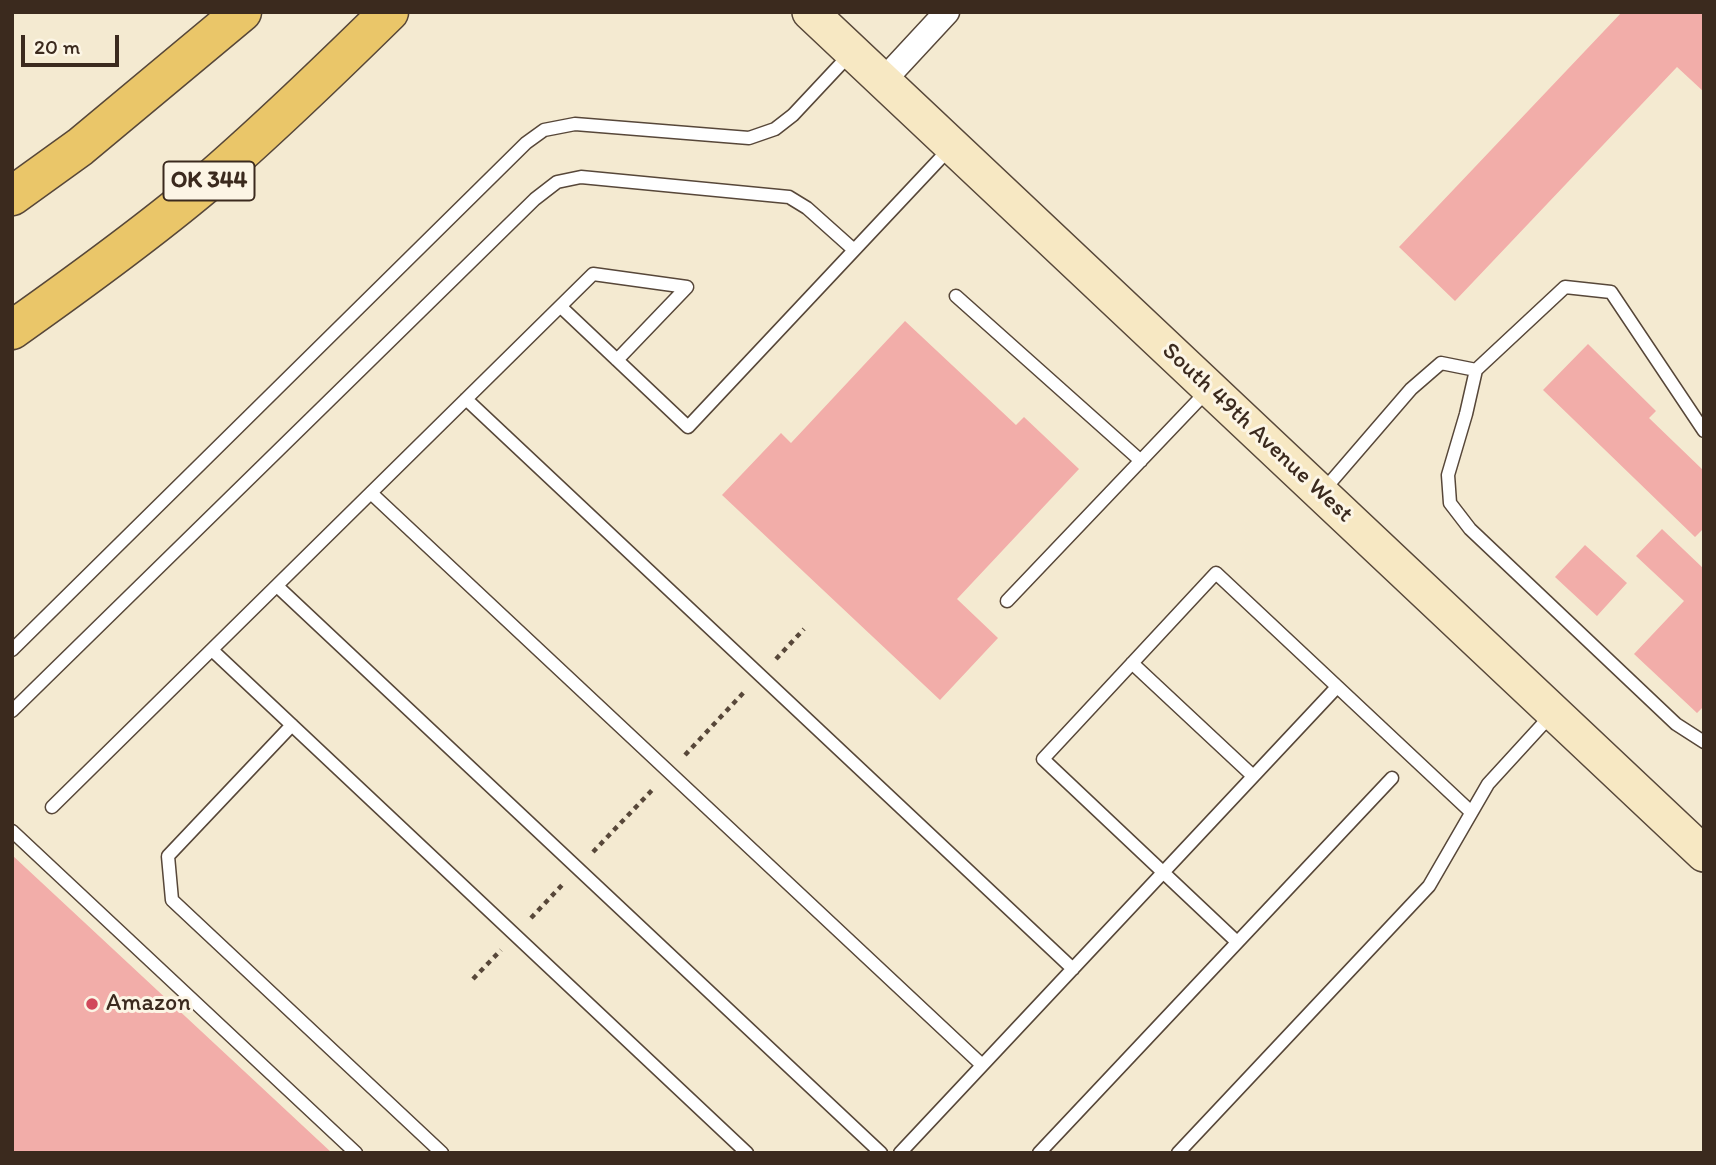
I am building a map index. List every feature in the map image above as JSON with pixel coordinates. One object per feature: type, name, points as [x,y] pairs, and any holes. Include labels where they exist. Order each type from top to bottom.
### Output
[{"type":"highway","points":[[12,196],[80,147],[242,12]]},
{"type":"highway","name":"OK 344","points":[[12,330],[108,261],[201,187],[296,104],[389,12]]},
{"type":"street","name":"South 49th Avenue West","points":[[810,12],[1704,854]]},
{"type":"street","points":[[883,81],[947,12]]},
{"type":"lane","points":[[12,650],[526,144],[544,130],[575,124],[749,138],[775,130],[793,115],[853,52]]},
{"type":"lane","points":[[561,307],[688,427],[952,145]]},
{"type":"lane","points":[[12,711],[535,199],[558,182],[581,177],[789,197],[807,208],[854,250]]},
{"type":"lane","points":[[52,807],[593,274],[687,287],[617,360]]},
{"type":"lane","points":[[1704,431],[1611,292],[1564,287],[1476,370],[1448,475],[1450,503],[1470,529],[1676,724],[1704,742]]},
{"type":"lane","points":[[956,296],[1141,461]]},
{"type":"lane","points":[[1321,493],[1411,389],[1441,363],[1476,370]]},
{"type":"lane","points":[[1007,601],[1209,389]]},
{"type":"lane","points":[[466,399],[1073,968]]},
{"type":"lane","points":[[371,493],[982,1065]]},
{"type":"lane","points":[[1237,942],[1043,759],[1216,573],[1471,812]]},
{"type":"lane","points":[[277,586],[881,1153]]},
{"type":"lane","points":[[212,650],[747,1153]]},
{"type":"lane","points":[[1132,663],[1253,776]]},
{"type":"lane","points":[[900,1153],[1337,687]]},
{"type":"lane","points":[[1178,1153],[1429,886],[1488,784],[1553,712]]},
{"type":"lane","points":[[292,725],[168,856],[172,900],[442,1153]]},
{"type":"lane","points":[[1039,1153],[1392,778]]},
{"type":"lane","points":[[12,831],[356,1153]]},
{"type":"path","points":[[473,979],[804,629]]},
{"type":"building","points":[[1622,12],[1704,12],[1704,92],[1677,67],[1455,301],[1399,247]]},
{"type":"building","points":[[905,321],[1016,425],[1024,417],[1079,469],[957,599],[998,638],[940,700],[722,495],[781,433],[791,443]]},
{"type":"building","points":[[1588,344],[1656,411],[1649,418],[1704,471],[1704,528],[1695,537],[1543,390]]},
{"type":"building","points":[[1662,529],[1704,569],[1704,706],[1697,713],[1634,654],[1684,601],[1636,556]]},
{"type":"building","points":[[1585,545],[1627,583],[1597,616],[1555,577]]},
{"type":"building","name":"Amazon","points":[[12,855],[332,1153],[12,1153]]},
{"type":"place","name":"Amazon","points":[[92,1004]]}]
